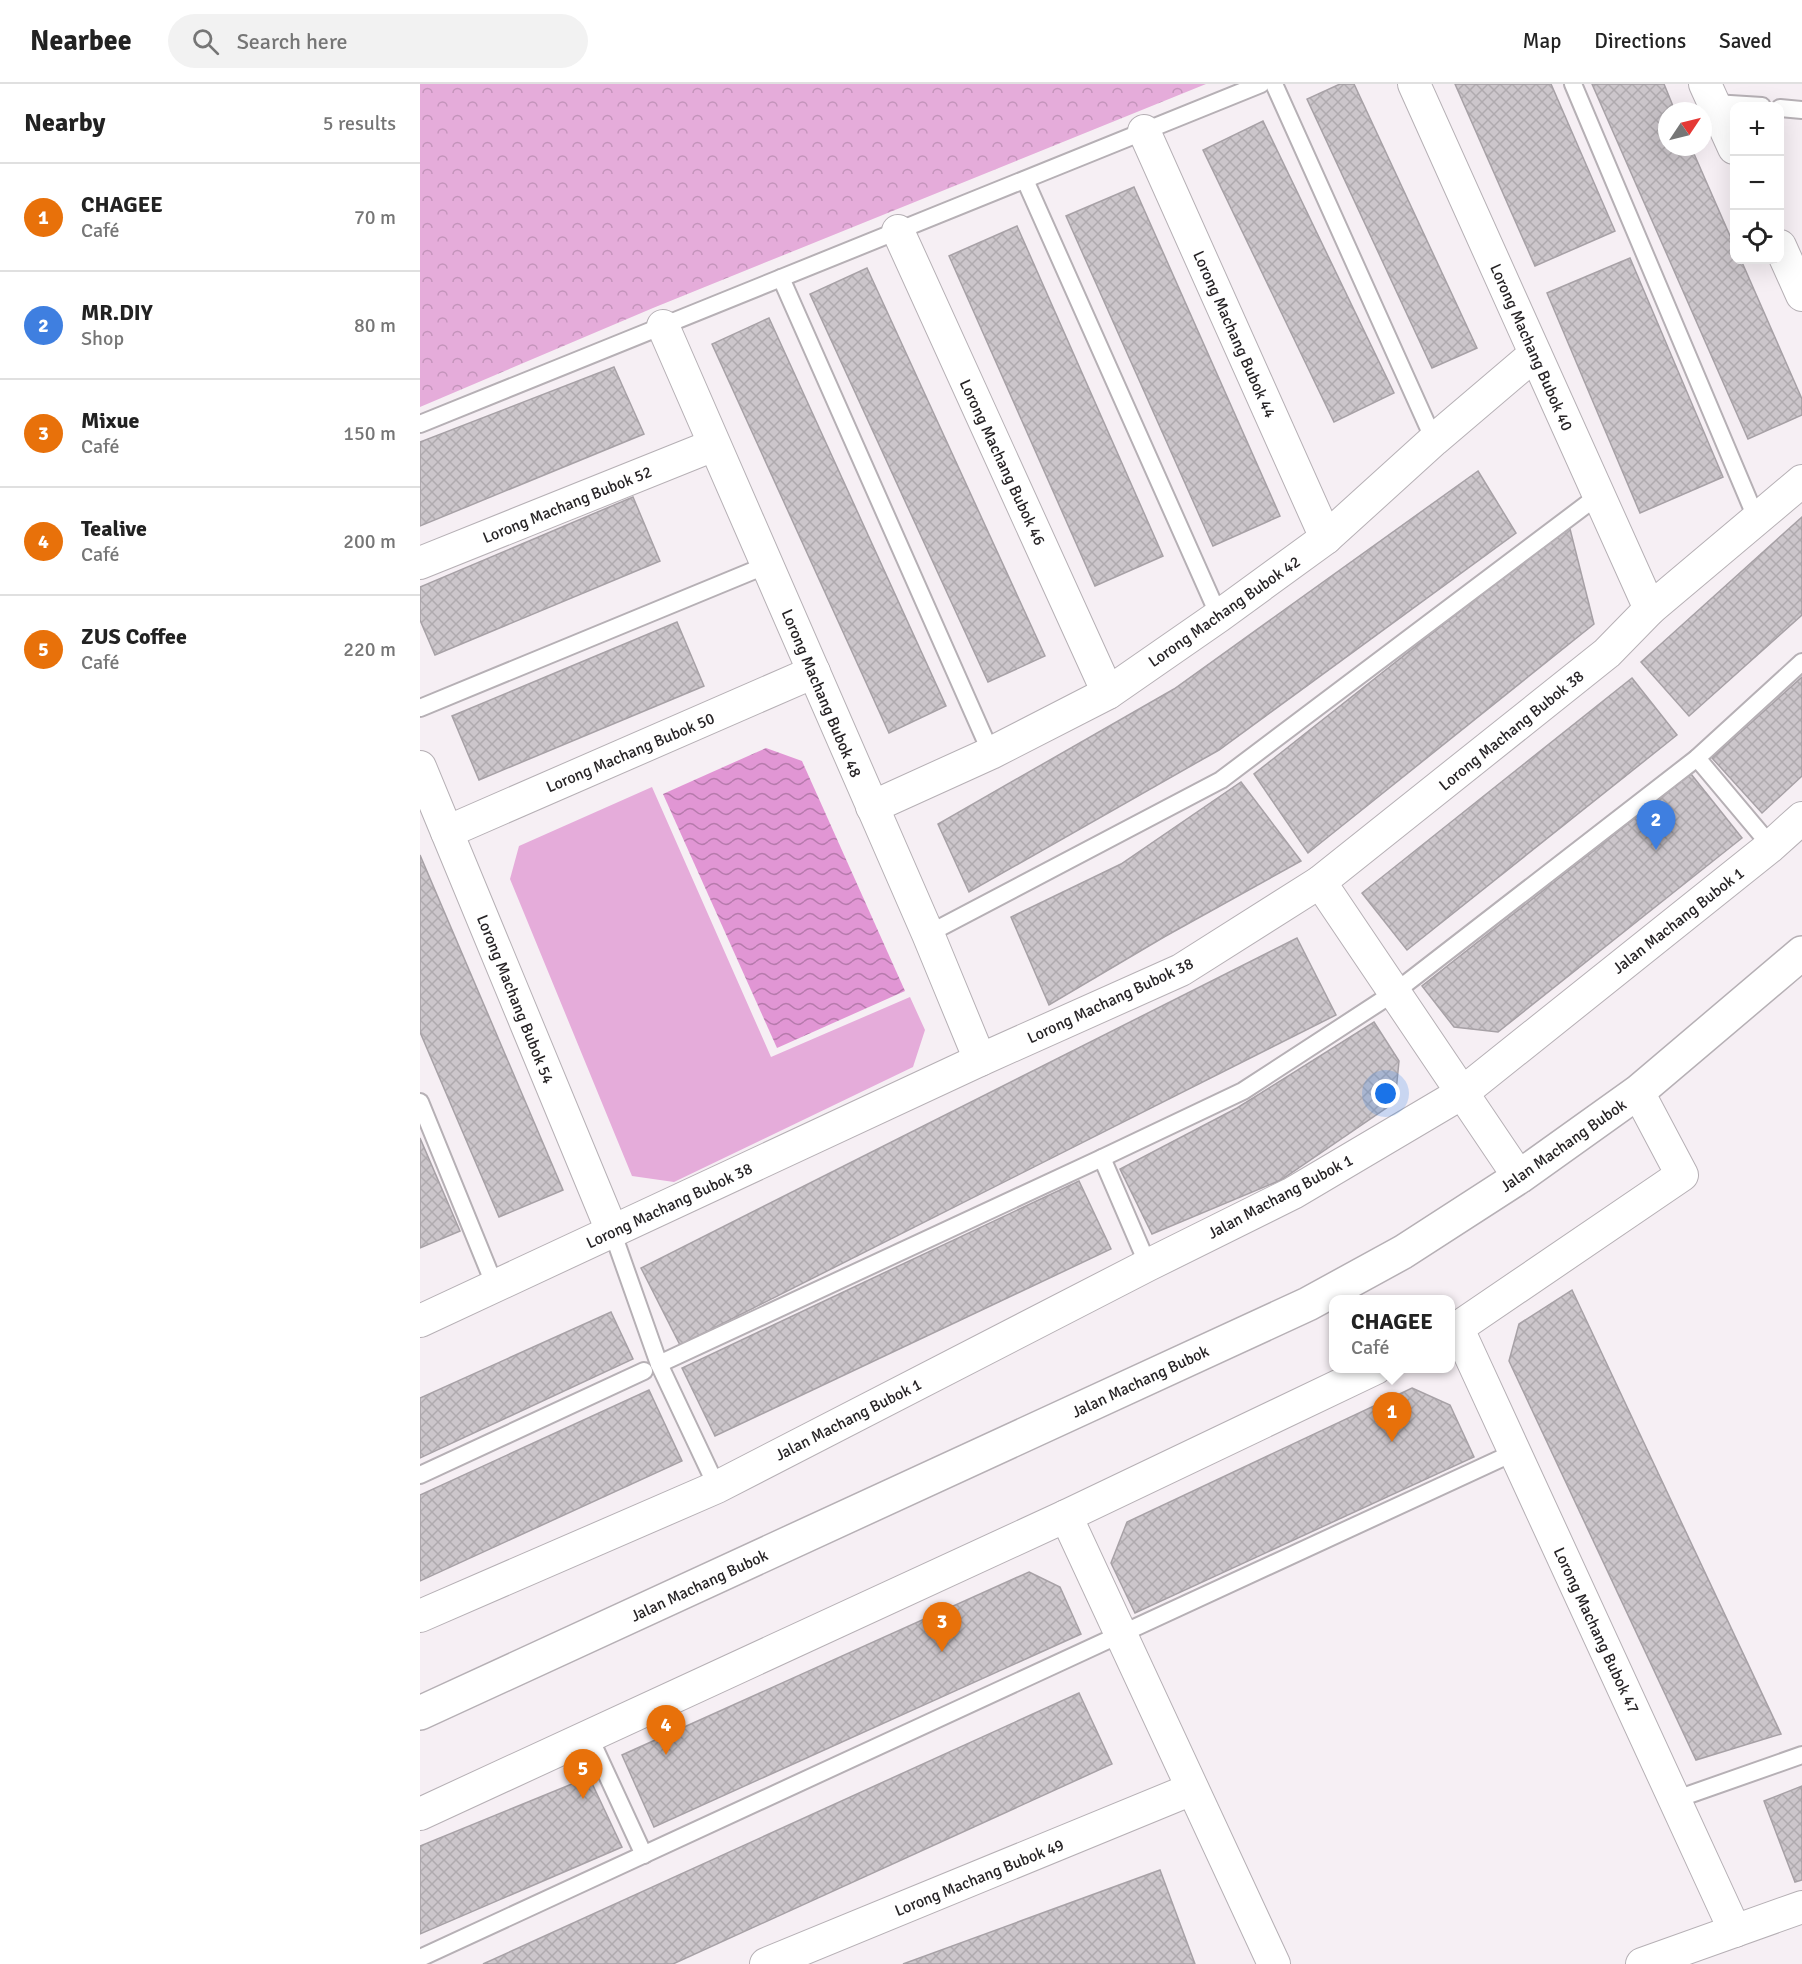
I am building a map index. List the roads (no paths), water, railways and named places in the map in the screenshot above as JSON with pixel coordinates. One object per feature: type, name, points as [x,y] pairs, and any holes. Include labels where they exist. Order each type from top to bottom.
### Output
[{"type":"main road","name":"Jalan Machang Bubok","points":[[420,1713],[1308,1304],[1403,1251],[1520,1177],[1638,1092],[1802,953]]},
{"type":"street","name":"Lorong Machang Bubok 40","points":[[1414,84],[1650,609]]},
{"type":"street","points":[[1709,93],[1730,139]]},
{"type":"street","name":"Lorong Machang Bubok 44","points":[[1144,131],[1326,538]]},
{"type":"street","name":"Lorong Machang Bubok 46","points":[[898,231],[1108,693]]},
{"type":"street","points":[[1784,235],[1802,237]]},
{"type":"street","points":[[1784,257],[1802,295]]},
{"type":"street","name":"Lorong Machang Bubok 48","points":[[663,326],[928,934],[980,1060]]},
{"type":"street","name":"Lorong Machang Bubok 42","points":[[872,807],[991,753],[1108,693],[1326,538],[1434,440],[1535,354]]},
{"type":"street","name":"Lorong Machang Bubok 52","points":[[420,563],[714,445]]},
{"type":"street","name":"Lorong Machang Bubok 38","points":[[420,1321],[980,1060],[1180,970],[1320,882],[1607,652],[1650,609],[1802,481]]},
{"type":"street","name":"Lorong Machang Bubok 50","points":[[447,832],[814,672]]},
{"type":"street","name":"Lorong Machang Bubok 54","points":[[420,766],[612,1232]]},
{"type":"street","name":"Jalan Machang Bubok 1","points":[[420,1616],[711,1490],[1293,1193],[1462,1093],[1802,819]]},
{"type":"street","points":[[1320,882],[1520,1177]]},
{"type":"street","points":[[1455,1330],[1682,1175],[1638,1092]]},
{"type":"street","name":"Lorong Machang Bubok 47","points":[[1455,1333],[1515,1452],[1735,1931]]},
{"type":"street","points":[[420,1814],[1066,1516],[1366,1373]]},
{"type":"street","points":[[1066,1516],[1273,1964]]},
{"type":"street","name":"Lorong Machang Bubok 49","points":[[766,1964],[1192,1789]]},
{"type":"street","points":[[1642,1964],[1802,1907]]},
{"type":"lane","points":[[420,424],[1261,84]]},
{"type":"lane","points":[[1274,84],[1434,440]]},
{"type":"lane","points":[[1573,84],[1757,520]]},
{"type":"lane","points":[[1709,93],[1746,102]]},
{"type":"lane","points":[[1784,108],[1802,110]]},
{"type":"lane","points":[[1025,180],[1219,616]]},
{"type":"lane","points":[[781,278],[991,753]]},
{"type":"lane","points":[[928,934],[1221,780],[1599,495]]},
{"type":"lane","points":[[420,708],[767,564]]},
{"type":"lane","points":[[420,1475],[1243,1091],[1395,992],[1697,758],[1802,662]]},
{"type":"lane","points":[[1697,758],[1771,846]]},
{"type":"lane","points":[[420,1102],[495,1286]]},
{"type":"lane","points":[[1102,1158],[1148,1265]]},
{"type":"lane","points":[[612,1232],[651,1368],[711,1490]]},
{"type":"lane","points":[[420,1958],[1515,1452]]},
{"type":"lane","points":[[589,1736],[644,1855]]},
{"type":"lane","points":[[1674,1800],[1802,1755]]},
{"type":"water","points":[[766,748],[802,761],[905,991],[777,1048],[663,794]]},
{"type":"place","name":"MR.DIY","points":[[1656,850]]},
{"type":"place","name":"CHAGEE","points":[[1392,1442]]},
{"type":"place","name":"Mixue","points":[[942,1652]]},
{"type":"place","name":"Tealive","points":[[666,1755]]},
{"type":"place","name":"ZUS Coffee","points":[[583,1799]]}]
